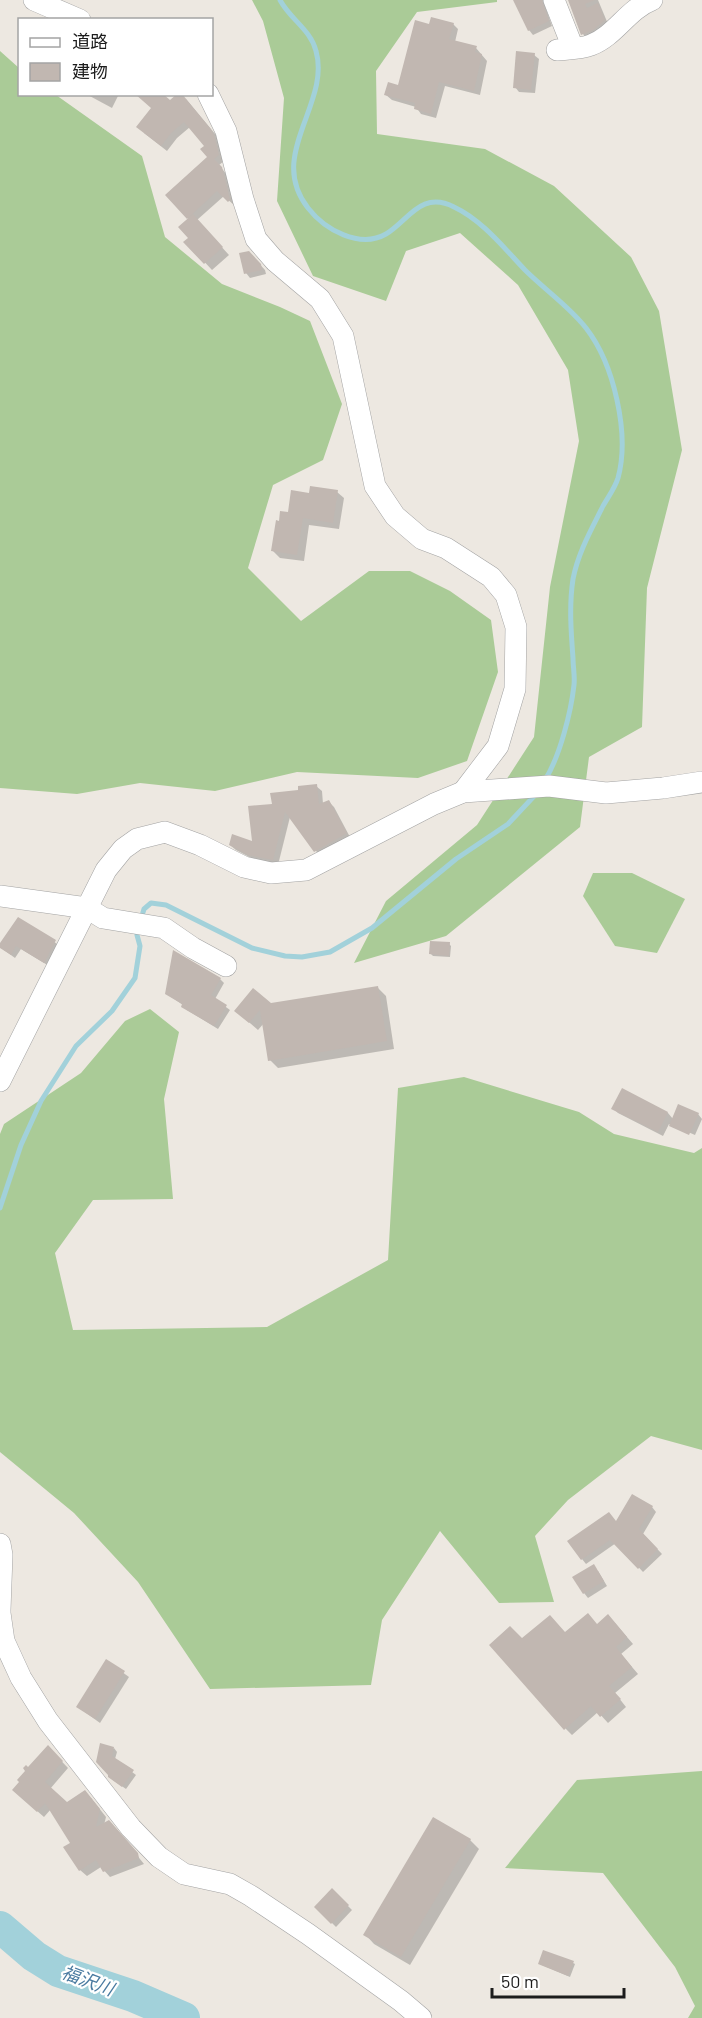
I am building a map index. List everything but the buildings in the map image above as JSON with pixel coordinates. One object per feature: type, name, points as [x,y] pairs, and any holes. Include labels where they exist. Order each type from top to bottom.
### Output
[{"type":"street","points":[[34,0],[75,18]]},
{"type":"street","points":[[554,0],[565,49],[591,45],[616,28],[640,4],[652,0]]},
{"type":"street","points":[[209,96],[226,131],[243,199],[256,239],[274,261],[320,298],[343,336],[375,486],[395,516],[422,539],[446,548],[491,577],[506,596],[516,627],[515,689],[498,746],[463,792]]},
{"type":"street","points":[[0,1081],[106,870],[123,849],[137,839],[165,832],[200,845],[244,867],[271,873],[306,870],[434,804],[463,792],[549,786],[606,793],[702,782]]},
{"type":"street","points":[[0,896],[87,908],[103,918],[164,928],[193,948],[226,966]]},
{"type":"street","points":[[0,1544],[2,1555],[0,1611],[4,1641],[21,1678],[48,1721],[131,1828],[159,1857],[184,1874],[230,1884],[251,1896],[402,2001],[421,2018]]},
{"type":"green space","points":[[252,0],[497,0],[497,2],[417,12],[376,71],[377,134],[485,149],[554,186],[631,257],[659,311],[682,450],[647,588],[642,727],[589,757],[580,827],[446,936],[354,963],[386,901],[477,825],[534,737],[550,587],[579,441],[568,370],[518,285],[460,233],[406,251],[386,301],[313,276],[277,201],[284,98],[263,21]]},
{"type":"green space","points":[[0,51],[18,67],[18,96],[57,96],[142,156],[165,237],[222,284],[310,321],[342,404],[323,460],[273,485],[248,568],[301,621],[369,571],[410,571],[450,591],[491,620],[498,672],[467,761],[418,778],[297,772],[215,791],[140,783],[77,794],[0,788]]},
{"type":"green space","points":[[593,873],[632,873],[685,899],[657,953],[615,946],[583,896]]},
{"type":"green space","points":[[150,1009],[179,1032],[164,1099],[173,1199],[93,1200],[55,1253],[73,1330],[267,1327],[388,1260],[398,1088],[464,1077],[579,1112],[614,1134],[694,1153],[702,1148],[702,1450],[651,1436],[568,1500],[535,1536],[554,1602],[499,1603],[440,1531],[382,1620],[371,1685],[210,1689],[138,1582],[74,1513],[0,1452],[0,1134],[4,1124],[81,1073],[125,1021]]},
{"type":"green space","points":[[702,1771],[702,2018],[688,2018],[695,2006],[675,1967],[603,1873],[505,1868],[577,1780]]},
{"type":"waterway","points":[[280,0],[310,37],[316,51],[318,71],[315,90],[296,149],[294,169],[297,188],[308,208],[333,230],[354,238],[365,239],[386,234],[424,205],[433,202],[454,207],[474,219],[492,235],[525,270],[580,320],[596,343],[612,380],[621,421],[622,441],[618,478],[590,533],[575,569],[571,609],[573,696],[560,747],[545,780]]},
{"type":"waterway","points":[[141,919],[144,909],[151,903],[166,905],[252,948],[285,956],[302,957],[330,952],[372,928],[456,859],[508,824],[537,793]]},
{"type":"waterway","points":[[0,1208],[21,1145],[41,1101],[76,1046],[112,1011],[135,978],[140,946],[137,935],[139,929]]},
{"type":"waterway","name":"福沢川","points":[[0,1927],[34,1956],[58,1971],[133,1996],[184,2018]]}]
